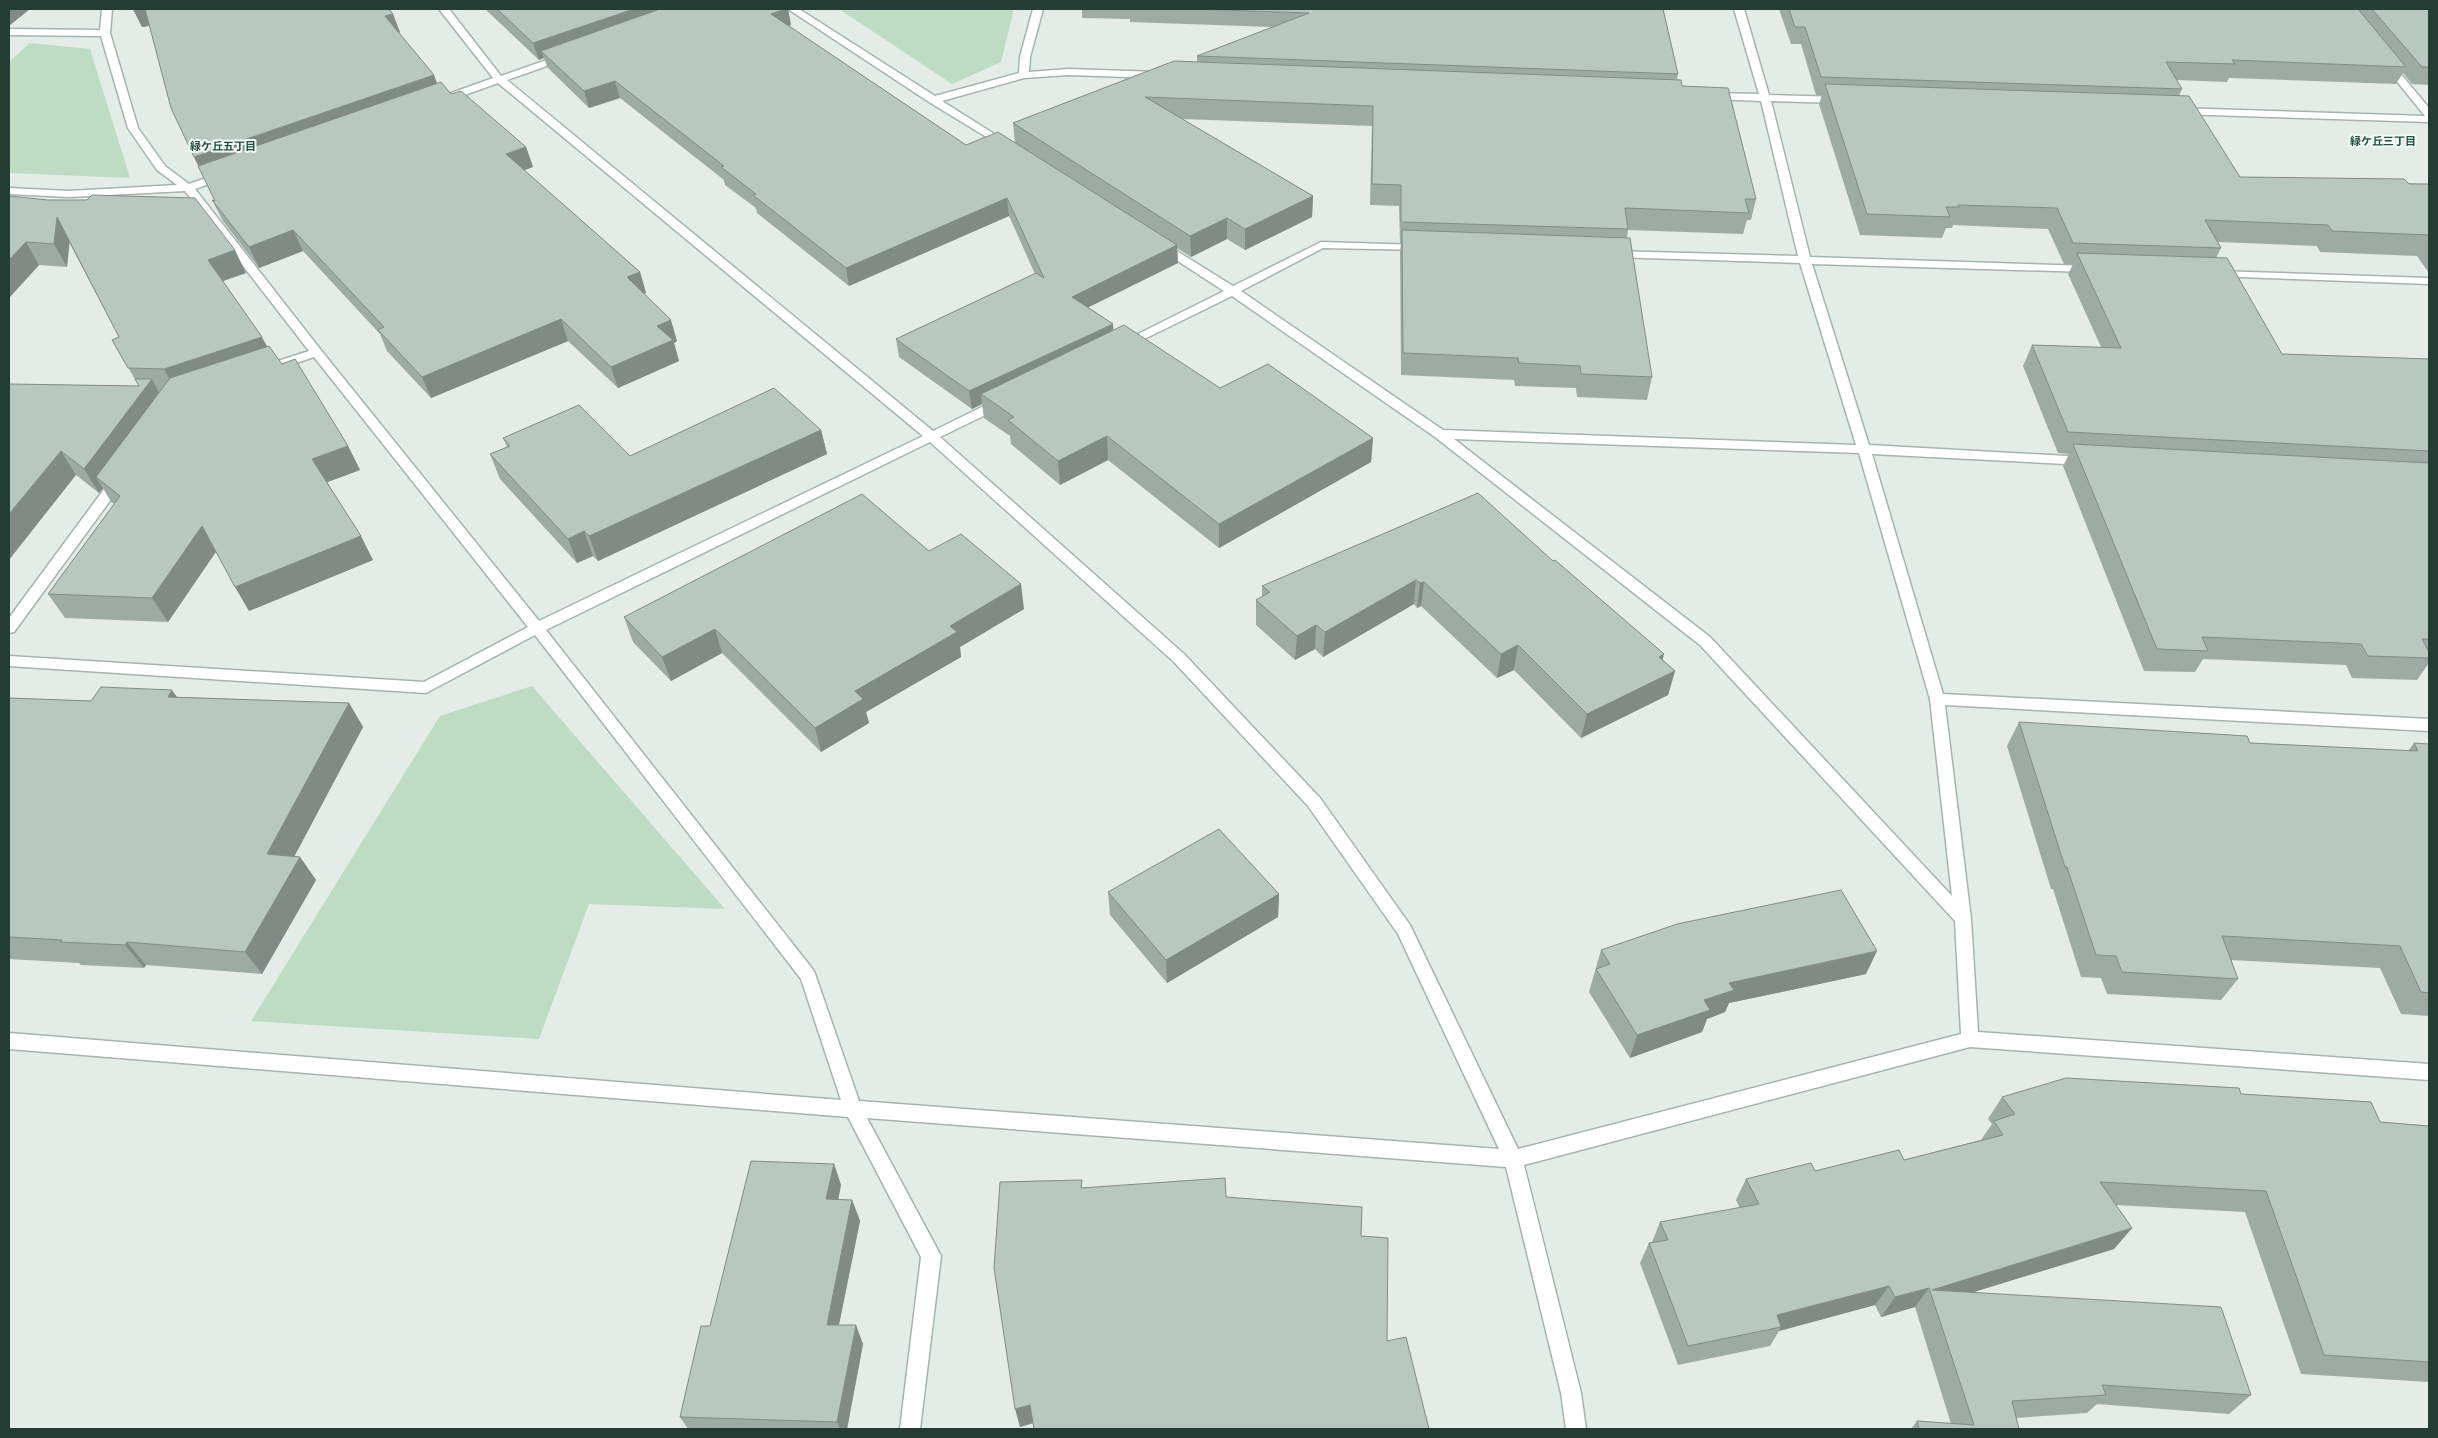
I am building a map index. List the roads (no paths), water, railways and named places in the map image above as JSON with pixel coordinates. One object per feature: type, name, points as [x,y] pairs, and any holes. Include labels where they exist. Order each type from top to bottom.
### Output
[{"type":"street","points":[[107,9],[105,33],[133,128],[162,168],[188,188],[316,352],[537,628],[808,976],[853,1109],[931,1256],[910,1429]]},
{"type":"street","points":[[444,9],[499,79],[931,436],[1179,658],[1314,802],[1404,930],[1513,1159],[1571,1392],[1576,1429]]},
{"type":"street","points":[[793,9],[1016,153]]},
{"type":"street","points":[[1024,75],[1025,56],[1038,9]]},
{"type":"street","points":[[1739,9],[1765,98],[1805,260],[1864,449],[1937,699],[1963,919],[1970,1038]]},
{"type":"street","points":[[9,32],[105,33]]},
{"type":"street","points":[[433,102],[572,54]]},
{"type":"street","points":[[2380,54],[2429,114]]},
{"type":"street","points":[[933,100],[1024,75],[1068,72],[1168,76]]},
{"type":"street","points":[[1705,96],[1854,101]]},
{"type":"street","points":[[2171,111],[2429,119]]},
{"type":"street","points":[[9,191],[69,194],[188,188],[235,171]]},
{"type":"street","points":[[1150,238],[1233,292],[1440,434],[1705,641],[1963,919]]},
{"type":"street","points":[[1109,351],[1233,292],[1321,245],[1430,248]]},
{"type":"street","points":[[1598,253],[2102,270]]},
{"type":"street","points":[[2201,273],[2429,281]]},
{"type":"street","points":[[252,374],[316,352]]},
{"type":"street","points":[[9,661],[426,688],[537,628],[1011,397]]},
{"type":"street","points":[[1440,434],[1864,449],[2102,462]]},
{"type":"street","points":[[9,628],[126,470]]},
{"type":"street","points":[[1937,699],[2429,725]]},
{"type":"street","points":[[9,1040],[853,1109],[1513,1159],[1970,1038],[2429,1072]]},
{"type":"district","name":"緑ケ丘三丁目","points":[[2383,141]]},
{"type":"district","name":"緑ケ丘五丁目","points":[[223,146]]}]
